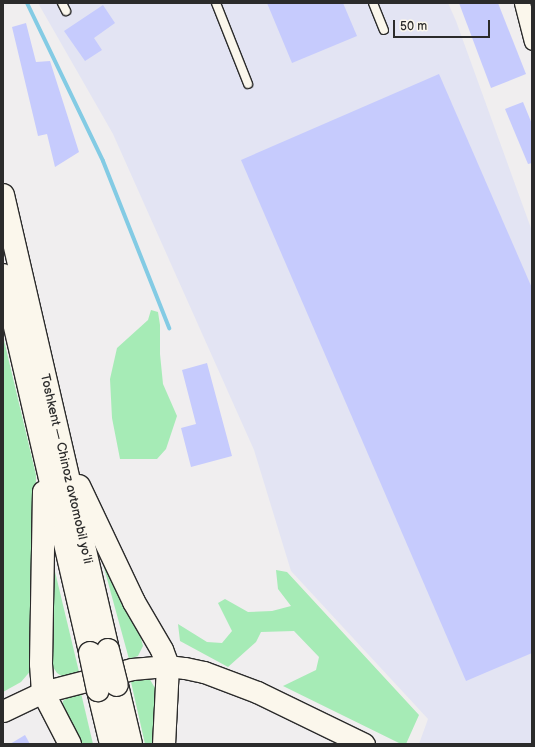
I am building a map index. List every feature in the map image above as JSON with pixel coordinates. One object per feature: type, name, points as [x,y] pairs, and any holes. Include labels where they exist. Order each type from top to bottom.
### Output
[{"type":"highway","name":"Toshkent — Chinoz avtomobil yoʻli","points":[[3,194],[51,444],[107,687],[111,744]]},
{"type":"highway","name":"Toshkent — Chinoz avtomobil yoʻli","points":[[3,275],[6,301],[51,444]]},
{"type":"highway","points":[[51,444],[165,658],[164,744]]},
{"type":"highway","points":[[51,444],[44,510],[41,664],[43,692],[70,744]]},
{"type":"highway","name":"Toshkent — Chinoz avtomobil yoʻli","points":[[107,687],[131,744]]},
{"type":"main road","points":[[3,711],[43,692],[165,658],[257,692],[364,744]]},
{"type":"street","points":[[522,3],[532,42]]},
{"type":"lane","points":[[62,3],[66,11]]},
{"type":"lane","points":[[216,3],[248,84]]},
{"type":"lane","points":[[373,3],[384,30]]},
{"type":"shaded area","points":[[38,3],[448,3],[456,21],[532,231],[532,744],[419,744],[428,719],[291,571],[254,450],[113,134]]},
{"type":"green space","points":[[151,310],[158,312],[163,384],[177,416],[166,449],[157,459],[120,459],[112,418],[110,379],[117,348],[148,320]]},
{"type":"green space","points":[[3,336],[36,475],[33,668],[21,682],[3,692]]},
{"type":"green space","points":[[46,534],[80,676],[63,677],[57,673],[51,664]]},
{"type":"green space","points":[[95,535],[138,627],[143,646],[138,656],[129,659]]},
{"type":"green space","points":[[276,570],[287,572],[419,715],[406,744],[401,744],[283,686],[316,670],[319,657],[294,631],[261,632],[256,642],[228,667],[180,641],[178,624],[207,642],[222,643],[232,631],[218,603],[225,599],[248,612],[272,611],[291,606],[278,589]]},
{"type":"green space","points":[[142,676],[149,678],[158,693],[156,744],[145,744],[131,682],[134,680],[133,677]]},
{"type":"green space","points":[[81,693],[93,744],[76,744],[62,711],[63,701],[71,695]]},
{"type":"building","points":[[267,3],[343,3],[357,36],[292,63]]},
{"type":"building","points":[[459,3],[498,3],[526,74],[491,88]]},
{"type":"building","points":[[103,5],[115,23],[94,38],[102,50],[85,61],[64,31]]},
{"type":"building","points":[[26,23],[36,62],[50,61],[79,152],[55,167],[47,134],[38,136],[12,27]]},
{"type":"building","points":[[439,74],[532,288],[532,653],[466,681],[241,160]]},
{"type":"building","points":[[523,102],[532,124],[532,163],[528,164],[505,109]]},
{"type":"building","points":[[207,363],[232,456],[191,467],[181,428],[196,424],[182,370]]},
{"type":"building","points":[[25,735],[30,744],[10,744]]},
{"type":"waterway","points":[[27,3],[103,161],[169,328]]}]
